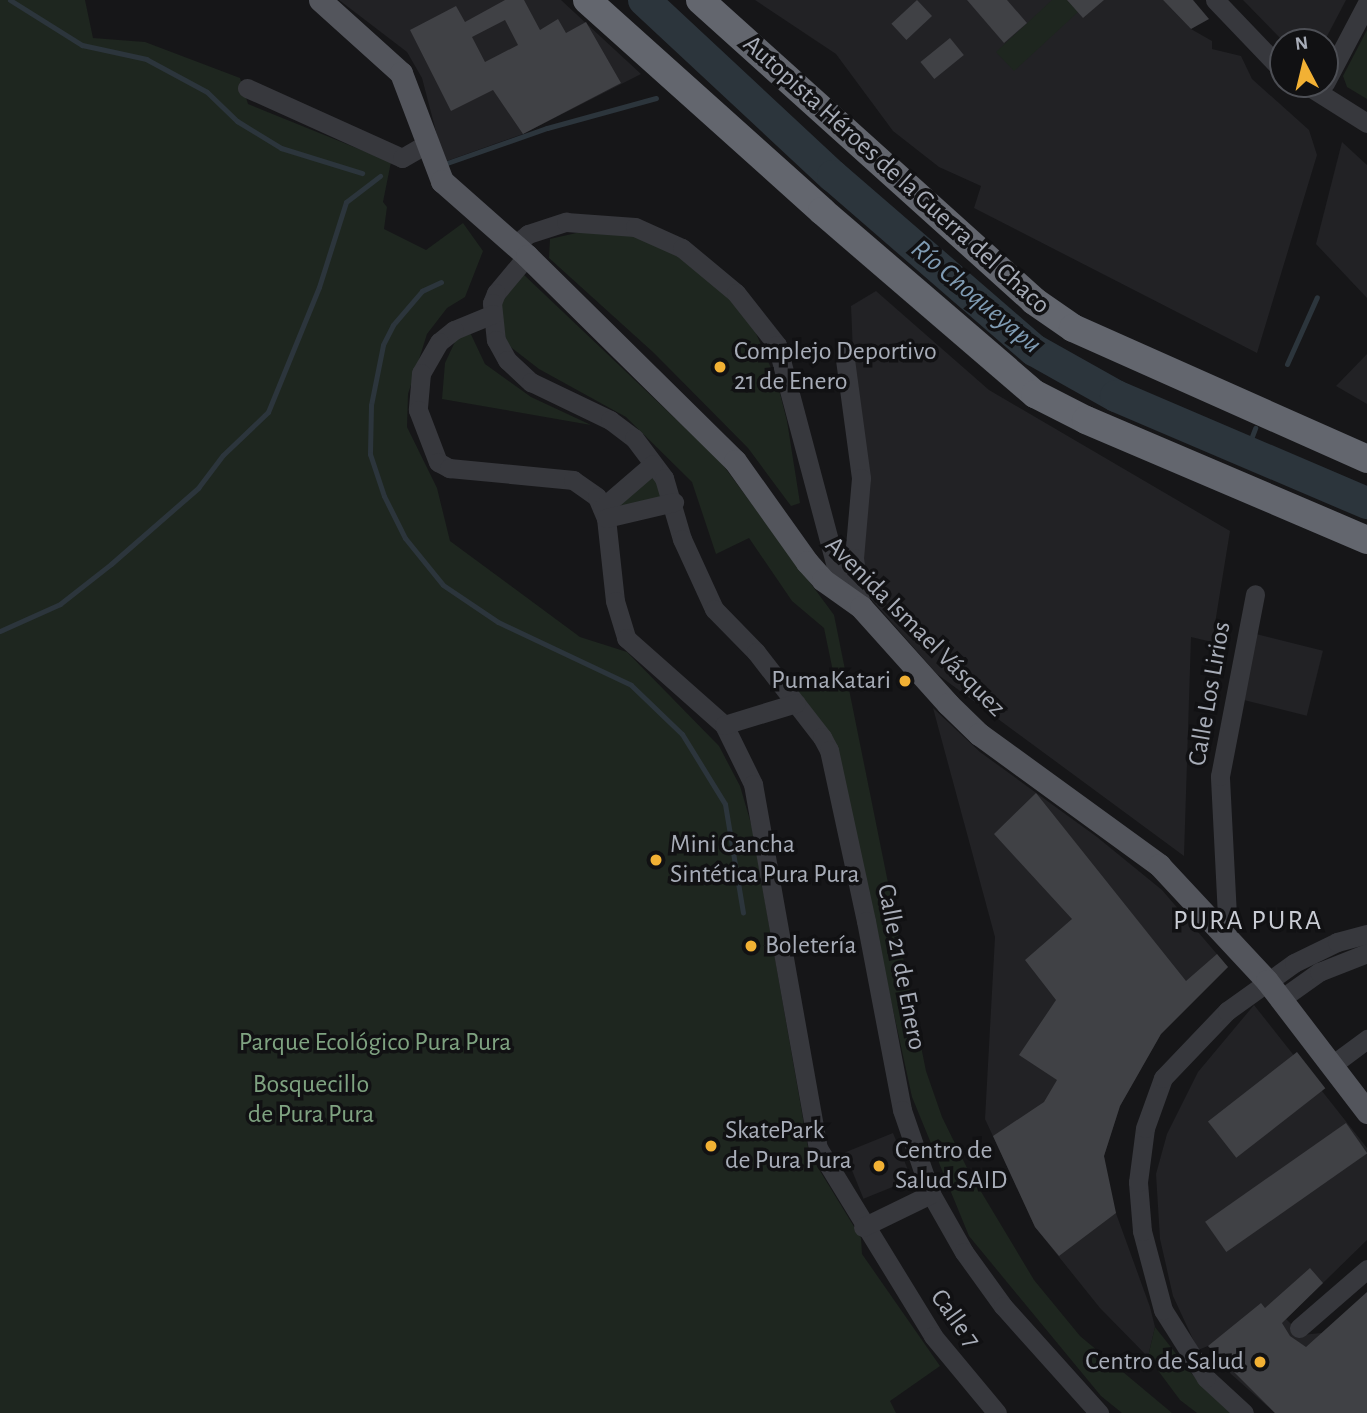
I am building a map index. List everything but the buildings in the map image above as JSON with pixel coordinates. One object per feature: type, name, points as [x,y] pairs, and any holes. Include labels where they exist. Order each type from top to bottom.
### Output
[{"type":"highway","points":[[587,0],[822,211],[1035,394],[1086,420],[1367,540]]},
{"type":"highway","name":"Autopista Héroes de la Guerra del Chaco","points":[[700,0],[1034,301],[1073,328],[1367,459]]},
{"type":"main road","name":"Avenida Ismael Vásquez","points":[[320,0],[401,74],[442,181],[521,251],[736,461],[807,562],[853,601],[979,734],[1134,844],[1216,925],[1267,981],[1367,1112]]},
{"type":"street","points":[[1215,0],[1269,56]]},
{"type":"street","points":[[1339,51],[1367,3]]},
{"type":"street","points":[[247,88],[402,158],[428,143]]},
{"type":"street","points":[[1335,98],[1367,123]]},
{"type":"street","points":[[796,703],[724,725],[626,638],[615,601],[604,513],[589,489],[573,480],[449,468],[438,462],[418,410],[421,373],[439,342],[454,330],[493,314],[496,293],[528,234],[566,222],[635,227],[682,248],[736,293],[777,345],[853,601]]},
{"type":"street","name":"Calle 21 de Enero","points":[[493,314],[496,340],[518,372],[610,420],[634,438],[653,464],[674,502],[702,590],[796,703],[829,750],[902,1110],[931,1194],[964,1252],[1003,1306],[1099,1413]]},
{"type":"street","points":[[844,352],[861,478],[853,601]]},
{"type":"street","points":[[604,513],[653,464]]},
{"type":"street","points":[[604,513],[674,502]]},
{"type":"street","name":"Calle Los Lirios","points":[[1216,925],[1227,916],[1220,776],[1255,594]]},
{"type":"street","name":"Calle 7","points":[[724,725],[753,784],[818,1148],[876,1250],[933,1336],[997,1413]]},
{"type":"street","points":[[1244,1413],[1206,1378],[1163,1310],[1142,1231],[1138,1182],[1145,1128],[1163,1078],[1227,1011],[1267,981],[1337,942],[1367,934]]},
{"type":"street","points":[[1280,999],[1319,972],[1367,953]]},
{"type":"street","points":[[1332,1065],[1367,1039]]},
{"type":"street","points":[[863,1227],[931,1194]]},
{"type":"street","points":[[1299,1328],[1367,1269]]},
{"type":"shaded area","points":[[339,0],[561,0],[641,74],[523,134],[444,162],[422,78],[407,52]]},
{"type":"shaded area","points":[[755,0],[1163,0],[1191,29],[1212,41],[1212,49],[1241,56],[1252,79],[1269,94],[1269,98],[1273,98],[1309,130],[1317,155],[1257,353],[974,208],[981,186],[939,167],[893,131],[836,54]]},
{"type":"shaded area","points":[[1243,0],[1346,0],[1331,28],[1270,28]]},
{"type":"shaded area","points":[[1342,142],[1367,165],[1367,298],[1316,244]]},
{"type":"shaded area","points":[[876,291],[989,390],[1230,531],[1212,642],[1191,637],[1184,856],[937,674],[863,590],[851,306]]},
{"type":"shaded area","points":[[1367,354],[1367,404],[1336,386]]},
{"type":"shaded area","points":[[1256,634],[1323,651],[1307,716],[1240,699]]},
{"type":"shaded area","points":[[933,708],[980,752],[1097,837],[1162,890],[1228,967],[1161,1034],[1120,1106],[1104,1156],[1109,1194],[1155,1327],[1148,1357],[1100,1308],[1035,1227],[985,1119],[995,937]]},
{"type":"shaded area","points":[[1254,1005],[1367,1148],[1367,1240],[1286,1319],[1302,1335],[1321,1333],[1367,1379],[1275,1413],[1231,1374],[1208,1346],[1198,1350],[1173,1296],[1160,1239],[1156,1174],[1167,1134],[1198,1072]]},
{"type":"shaded area","name":"Centro de Salud SAID","points":[[893,1133],[912,1179],[864,1199],[845,1152]]},
{"type":"green space","name":"Bosquecillo de Pura Pura","points":[[0,0],[85,0],[93,38],[145,42],[240,78],[248,104],[391,162],[383,202],[387,207],[384,229],[426,250],[463,223],[483,251],[465,297],[447,308],[427,334],[408,394],[407,427],[437,488],[450,541],[580,637],[627,652],[719,746],[740,786],[752,827],[809,1153],[861,1238],[862,1254],[940,1366],[890,1401],[896,1413],[0,1413]]},
{"type":"green space","points":[[1052,0],[1067,0],[1078,12],[1014,71],[996,52]]},
{"type":"green space","points":[[1367,30],[1367,99],[1347,87],[1343,76]]},
{"type":"green space","name":"Complejo Deportivo 21 de Enero","points":[[598,228],[630,233],[685,256],[711,276],[755,331],[777,382],[787,421],[800,503],[791,506],[748,448],[654,353],[549,258],[550,239]]},
{"type":"green space","points":[[522,273],[720,461],[834,615],[926,1071],[942,1117],[968,1170],[1034,1280],[1080,1336],[1172,1413],[1122,1413],[1101,1396],[969,1236],[912,1097],[834,739],[795,691],[836,686],[824,628],[792,601],[749,538],[716,554],[692,482],[626,417],[539,369],[503,341],[501,304]]},
{"type":"green space","points":[[467,326],[485,364],[531,397],[591,425],[442,399],[445,363],[461,329]]},
{"type":"green space","points":[[652,475],[665,497],[613,508]]},
{"type":"green space","points":[[1155,1327],[1200,1384],[1235,1413],[1197,1413],[1180,1400],[1148,1357]]},
{"type":"waterway","points":[[10,0],[82,45],[146,59],[207,92],[237,121],[281,148],[362,173]]},
{"type":"waterway","name":"Río Choqueyapu","points":[[644,0],[833,176],[1034,350],[1116,396],[1367,503]]},
{"type":"waterway","points":[[447,163],[547,128],[656,98]]},
{"type":"waterway","points":[[0,631],[60,604],[111,564],[198,488],[223,455],[268,412],[319,287],[346,202],[380,176]]},
{"type":"waterway","points":[[441,282],[422,291],[393,325],[383,345],[371,405],[370,454],[384,496],[405,538],[443,585],[498,622],[631,685],[682,734],[725,804],[743,913]]},
{"type":"waterway","points":[[1287,364],[1317,297]]},
{"type":"waterway","points":[[1246,452],[1255,428]]},
{"type":"place","name":"Complejo Deportivo 21 de Enero","points":[[720,367]]},
{"type":"place","name":"PumaKatari","points":[[905,681]]},
{"type":"place","name":"Mini Cancha Sintética Pura Pura","points":[[656,860]]},
{"type":"place","name":"Boletería","points":[[751,946]]},
{"type":"place","name":"SkatePark de Pura Pura","points":[[711,1146]]},
{"type":"place","name":"Centro de Salud SAID","points":[[879,1166]]},
{"type":"place","name":"Centro de Salud","points":[[1260,1362]]},
{"type":"district","name":"PURA PURA","points":[[1248,921]]},
{"type":"park label","name":"Parque Ecológico Pura Pura","points":[[375,1043]]}]
